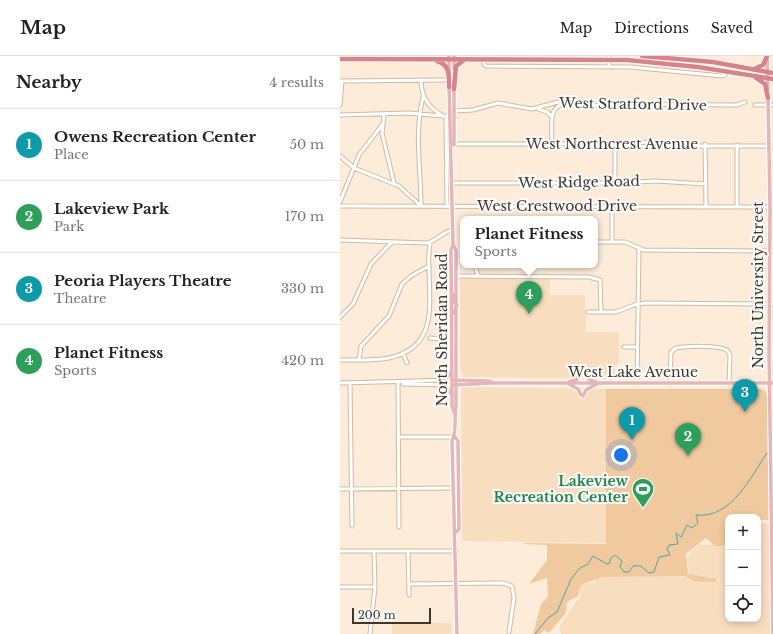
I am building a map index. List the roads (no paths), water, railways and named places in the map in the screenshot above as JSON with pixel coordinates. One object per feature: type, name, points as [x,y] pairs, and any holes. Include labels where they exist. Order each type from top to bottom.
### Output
[{"type":"highway","points":[[642,56],[713,62],[773,72]]},
{"type":"highway","points":[[750,68],[761,67],[765,63],[767,56]]},
{"type":"highway","points":[[340,59],[415,59],[452,57],[484,59]]},
{"type":"highway","points":[[452,88],[458,64],[464,60],[484,59],[609,58],[707,68],[773,79]]},
{"type":"highway","points":[[415,59],[437,61],[444,64],[448,69],[452,88]]},
{"type":"highway","points":[[727,71],[761,80],[766,86],[768,98]]},
{"type":"main road","name":"North University Street","points":[[767,56],[768,105],[771,145],[773,634]]},
{"type":"main road","name":"North Sheridan Road","points":[[450,117],[454,111],[452,57]]},
{"type":"main road","name":"North Sheridan Road","points":[[452,88],[450,110],[453,144],[451,340],[452,371],[456,395],[454,414],[455,437],[458,441],[459,529],[456,532],[457,634]]},
{"type":"main road","name":"North Sheridan Road","points":[[453,245],[456,250],[457,305],[456,371],[454,380]]},
{"type":"main road","points":[[451,288],[454,302],[457,305],[454,309],[451,324]]},
{"type":"main road","points":[[451,340],[454,341],[456,352]]},
{"type":"main road","points":[[443,380],[450,375],[452,371]]},
{"type":"main road","points":[[456,371],[464,380]]},
{"type":"main road","points":[[566,383],[577,379],[582,371],[587,378],[599,383]]},
{"type":"main road","name":"West Lake Avenue","points":[[454,380],[490,381],[492,383]]},
{"type":"main road","name":"West Lake Avenue","points":[[454,385],[492,383],[771,383]]},
{"type":"main road","points":[[566,383],[578,389],[582,395],[586,390],[599,383]]},
{"type":"main road","points":[[444,385],[452,394]]},
{"type":"main road","name":"North Sheridan Road","points":[[454,385],[452,394],[452,407],[454,414]]},
{"type":"main road","points":[[456,395],[466,385]]},
{"type":"main road","name":"North Sheridan Road","points":[[455,437],[452,441],[453,529],[456,532]]},
{"type":"main road","points":[[453,476],[458,489],[453,499]]},
{"type":"street","points":[[609,58],[609,67]]},
{"type":"street","points":[[484,59],[484,64],[486,66],[609,67],[667,70],[721,76],[725,75],[727,71]]},
{"type":"street","points":[[421,80],[423,96],[419,114],[417,146],[422,190],[421,206]]},
{"type":"street","points":[[340,105],[341,81],[446,80]]},
{"type":"street","points":[[423,96],[433,110],[450,117]]},
{"type":"street","name":"West Stratford Drive","points":[[450,110],[473,110],[491,104],[501,103],[530,108],[558,102],[588,106],[607,104],[733,105],[745,102]]},
{"type":"street","points":[[551,144],[553,132],[552,112],[556,107],[571,103]]},
{"type":"street","points":[[755,105],[773,105]]},
{"type":"street","points":[[530,108],[544,110],[549,114],[552,120]]},
{"type":"street","points":[[340,115],[419,114],[450,117]]},
{"type":"street","points":[[384,115],[382,136],[394,183]]},
{"type":"street","points":[[446,206],[450,117]]},
{"type":"street","points":[[340,202],[353,168],[362,150],[382,125]]},
{"type":"street","name":"West Northcrest Avenue","points":[[453,144],[615,144],[650,142],[684,146],[706,144],[771,145]]},
{"type":"street","points":[[615,144],[615,183]]},
{"type":"street","points":[[706,144],[706,206]]},
{"type":"street","points":[[737,145],[737,206]]},
{"type":"street","points":[[340,156],[353,168],[394,183],[410,194],[421,206]]},
{"type":"street","name":"West Ridge Road","points":[[452,183],[615,183],[658,181],[706,184]]},
{"type":"street","name":"West Crestwood Drive","points":[[340,206],[771,207]]},
{"type":"street","points":[[612,206],[612,242]]},
{"type":"street","points":[[340,240],[430,243],[446,232],[453,230]]},
{"type":"street","points":[[340,317],[352,305],[370,266],[392,242]]},
{"type":"street","points":[[598,242],[626,242],[638,249],[771,252]]},
{"type":"street","points":[[340,360],[386,359],[402,353],[424,336],[431,313],[429,266],[430,243]]},
{"type":"street","points":[[637,384],[638,249]]},
{"type":"street","points":[[359,360],[361,346],[389,316],[402,284],[410,276],[429,266]]},
{"type":"street","points":[[476,268],[478,276]]},
{"type":"street","points":[[451,276],[589,277],[600,280],[601,312]]},
{"type":"street","points":[[588,312],[618,312],[638,304],[771,304]]},
{"type":"street","points":[[430,338],[451,340]]},
{"type":"street","points":[[624,347],[637,347]]},
{"type":"street","points":[[670,384],[671,352],[675,348],[680,347],[720,347],[727,350],[730,355],[729,384]]},
{"type":"street","points":[[402,353],[407,363]]},
{"type":"street","name":"West Lake Avenue","points":[[398,383],[454,380]]},
{"type":"street","name":"West Lake Avenue","points":[[340,383],[454,385]]},
{"type":"street","points":[[350,383],[352,526]]},
{"type":"street","points":[[398,383],[399,527]]},
{"type":"street","points":[[398,437],[455,437]]},
{"type":"street","points":[[340,489],[453,488]]},
{"type":"street","points":[[340,551],[456,550]]},
{"type":"street","points":[[370,634],[375,587],[374,551]]},
{"type":"street","points":[[408,551],[409,595]]},
{"type":"street","points":[[409,584],[503,583],[512,586],[514,598],[509,632]]},
{"type":"street","points":[[340,587],[375,587]]},
{"type":"waterway","points":[[535,634],[548,618],[557,612],[571,579],[580,568],[588,564],[593,556],[607,564],[610,563],[610,559],[615,555],[622,561],[620,566],[624,572],[629,572],[633,566],[641,566],[649,573],[654,572],[659,557],[670,555],[667,549],[669,545],[678,544],[676,533],[681,537],[687,525],[692,528],[698,523],[696,515],[708,515],[719,511],[729,504],[746,485],[767,453]]},
{"type":"place","name":"Planet Fitness","points":[[529,314]]},
{"type":"place","name":"Peoria Players Theatre","points":[[745,412]]},
{"type":"place","name":"Owens Recreation Center","points":[[632,440]]},
{"type":"place","name":"Lakeview Park","points":[[688,456]]},
{"type":"place","name":"Lakeview Recreation Center","points":[[643,508]]}]
